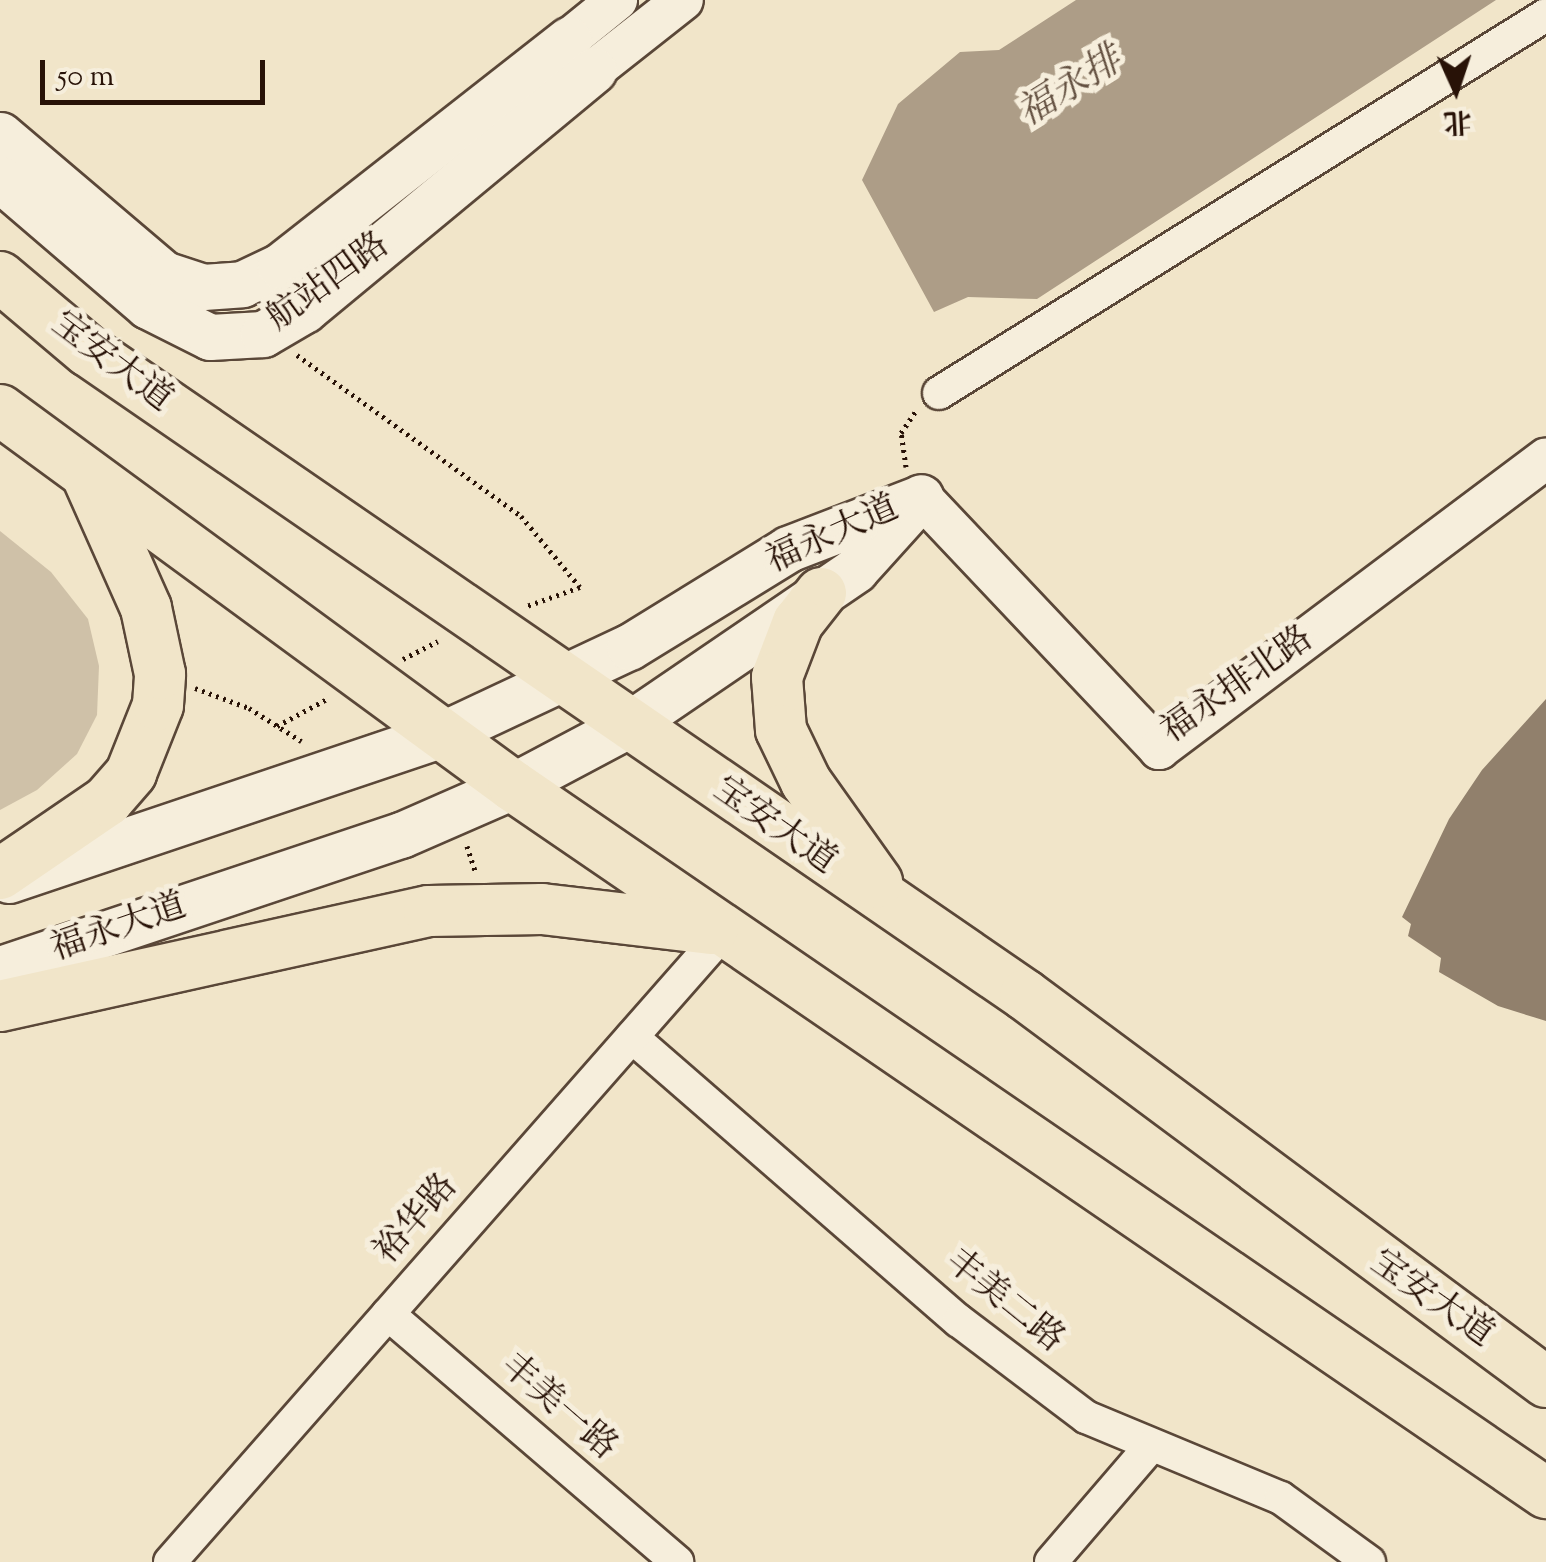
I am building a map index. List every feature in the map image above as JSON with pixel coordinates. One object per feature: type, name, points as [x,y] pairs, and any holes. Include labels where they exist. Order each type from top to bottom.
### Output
[{"type":"main road","name":"航站四路","points":[[0,136],[164,274],[203,287],[242,284],[280,266],[582,54]]},
{"type":"main road","name":"航站四路","points":[[0,179],[148,306],[210,337],[263,334],[304,310],[582,54]]},
{"type":"main road","name":"宝安大道","points":[[0,276],[88,350],[900,915],[1025,995],[1546,1382]]},
{"type":"main road","points":[[0,410],[513,786],[1546,1493]]},
{"type":"main road","points":[[0,874],[107,801],[139,758],[158,705],[146,608],[86,474]]},
{"type":"main road","name":"福永大道","points":[[0,969],[401,835],[513,786],[628,724],[855,570],[921,497]]},
{"type":"main road","name":"福永大道","points":[[0,883],[443,734],[563,681],[788,548],[921,497]]},
{"type":"main road","points":[[821,593],[798,622],[777,677],[780,730],[806,782],[900,915]]},
{"type":"main road","points":[[0,1006],[366,920],[486,905],[724,931]]},
{"type":"street","points":[[582,54],[617,0]]},
{"type":"street","points":[[582,54],[683,0]]},
{"type":"street","points":[[939,393],[1546,15]]},
{"type":"street","name":"福永排北路","points":[[921,497],[1159,750],[1546,458]]},
{"type":"street","name":"裕华路","points":[[170,1562],[724,931]]},
{"type":"street","name":"丰美二路","points":[[632,1037],[959,1322],[1086,1417],[1150,1447],[1232,1473],[1282,1498],[1370,1562]]},
{"type":"street","name":"丰美一路","points":[[388,1314],[677,1562]]},
{"type":"street","points":[[1051,1562],[1150,1447]]},
{"type":"path","points":[[263,334],[522,516],[580,587],[477,621],[277,726]]},
{"type":"path","points":[[921,497],[902,460],[901,433],[908,416],[939,393]]},
{"type":"shaded area","points":[[0,531],[51,572],[88,619],[99,666],[97,715],[77,754],[37,790],[0,810]]},
{"type":"water","name":"福永排","points":[[1076,0],[1496,0],[1037,299],[968,297],[934,312],[862,180],[898,104],[960,52],[999,50]]},
{"type":"building","points":[[1546,699],[1546,1021],[1498,1006],[1439,972],[1441,958],[1408,936],[1411,924],[1402,917],[1449,819],[1482,770]]}]
